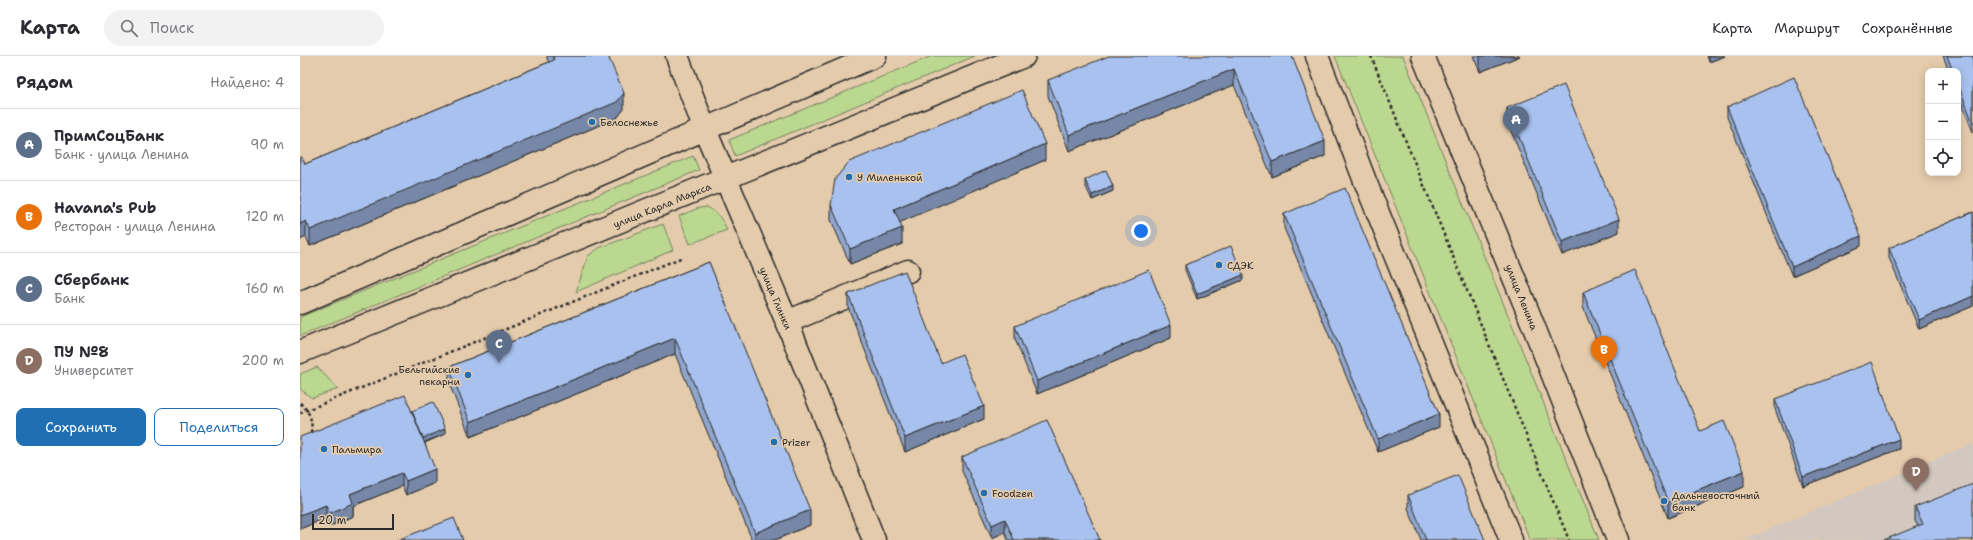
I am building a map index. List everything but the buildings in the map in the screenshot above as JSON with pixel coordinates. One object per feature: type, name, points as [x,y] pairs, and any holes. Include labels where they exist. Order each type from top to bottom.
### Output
[{"type":"street","name":"улица Глинки","points":[[677,56],[705,130],[787,322],[874,540]]},
{"type":"street","points":[[300,303],[875,56]]},
{"type":"street","name":"улица Карла Маркса","points":[[300,352],[726,180],[1024,56]]},
{"type":"street","points":[[1317,56],[1368,188],[1511,540]]},
{"type":"street","name":"улица Ленина","points":[[1423,56],[1528,312],[1618,540]]},
{"type":"street","points":[[787,322],[908,271]]},
{"type":"path","points":[[1371,56],[1569,540]]},
{"type":"path","points":[[300,413],[683,257]]},
{"type":"path","points":[[300,403],[307,410],[312,427],[310,438]]},
{"type":"shaded area","points":[[1973,443],[1973,540],[1744,540]]},
{"type":"green space","points":[[932,56],[975,56],[735,156],[729,140]]},
{"type":"green space","points":[[1335,56],[1403,56],[1599,540],[1530,540]]},
{"type":"green space","points":[[693,156],[699,170],[300,336],[300,317]]},
{"type":"green space","points":[[707,207],[719,217],[727,230],[690,244],[679,216],[699,208]]},
{"type":"green space","points":[[663,224],[673,250],[576,292],[588,256],[599,248]]},
{"type":"green space","points":[[317,367],[338,389],[312,398],[300,389],[300,374]]},
{"type":"place","name":"Белоснежье","points":[[592,122]]},
{"type":"place","name":"ПримСоцБанк","points":[[1516,139]]},
{"type":"place","name":"У Миленькой","points":[[849,177]]},
{"type":"place","name":"СДЭК","points":[[1219,265]]},
{"type":"place","name":"Сбербанк","points":[[499,363]]},
{"type":"place","name":"Havana's Pub","points":[[1604,369]]},
{"type":"place","name":"Бельгийские пекарни","points":[[468,375]]},
{"type":"place","name":"Prizer","points":[[774,442]]},
{"type":"place","name":"Пальмира","points":[[324,449]]},
{"type":"place","name":"ПУ №8","points":[[1916,491]]},
{"type":"place","name":"Foodzen","points":[[984,493]]},
{"type":"place","name":"Дальневосточный банк","points":[[1664,501]]}]
